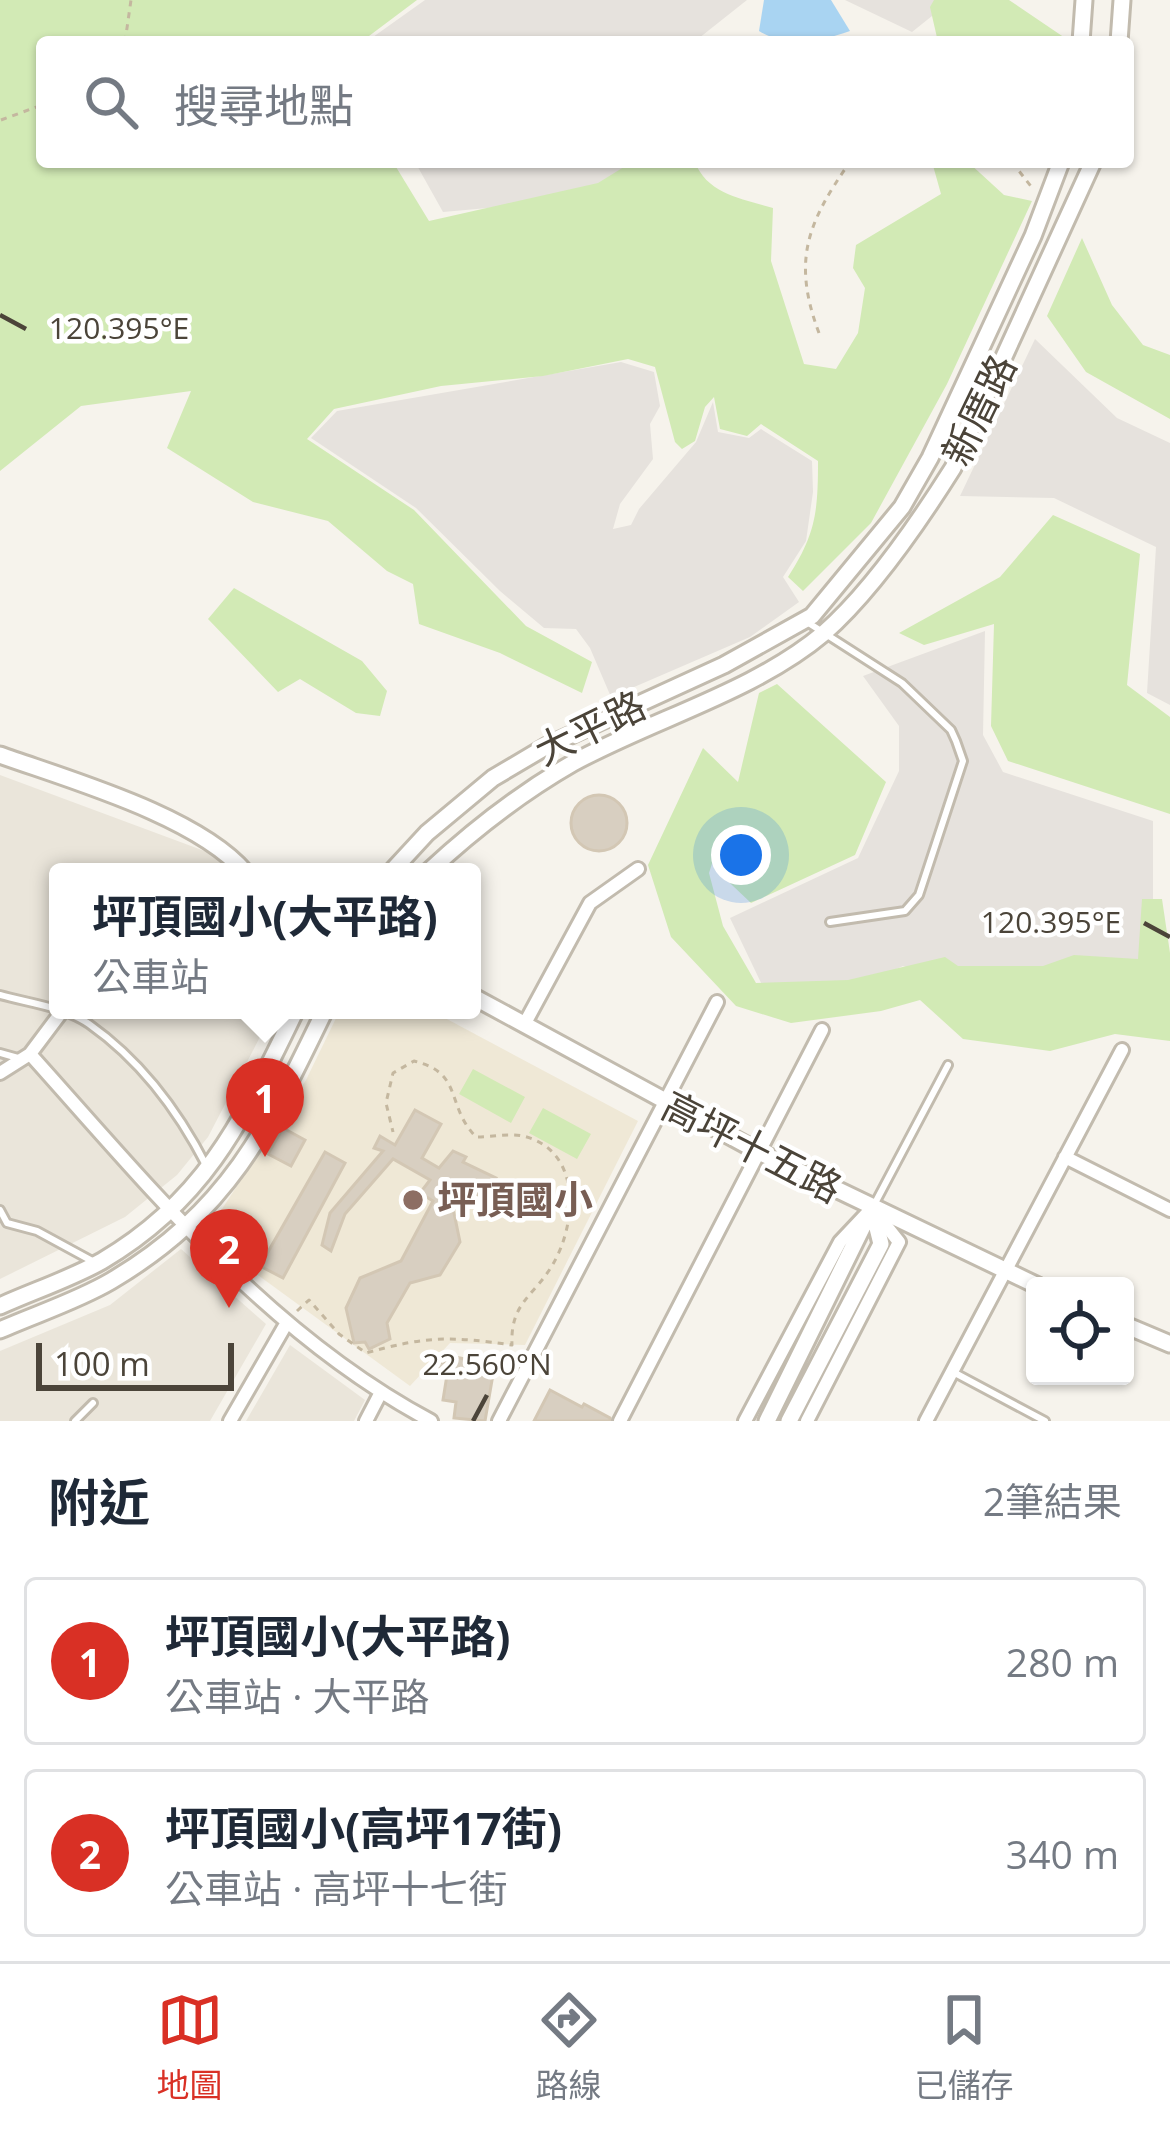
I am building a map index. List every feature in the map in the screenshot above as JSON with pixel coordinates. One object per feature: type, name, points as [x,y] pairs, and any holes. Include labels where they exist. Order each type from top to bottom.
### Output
[{"type":"street","points":[[1082,36],[1084,0]]},
{"type":"street","points":[[1119,36],[1122,0]]},
{"type":"street","name":"新厝路","points":[[808,618],[902,507],[999,313],[1058,168]]},
{"type":"street","name":"新厝路","points":[[824,633],[923,515],[953,468],[1090,168]]},
{"type":"street","name":"大平路","points":[[399,863],[427,833],[493,778],[547,746],[724,665],[808,618]]},
{"type":"street","name":"大平路","points":[[438,863],[490,815],[575,762],[771,667],[824,633]]},
{"type":"street","points":[[0,755],[188,829],[236,863]]},
{"type":"street","points":[[524,1025],[590,903],[638,869]]},
{"type":"street","name":"高坪十五路","points":[[481,1000],[664,1104],[1026,1280]]},
{"type":"street","points":[[499,1421],[717,1001]]},
{"type":"street","points":[[0,1072],[26,1057],[56,1019]]},
{"type":"street","points":[[0,1306],[98,1264],[171,1210],[233,1136],[292,1019]]},
{"type":"street","points":[[0,1330],[107,1284],[186,1229],[225,1188],[252,1150],[320,1019]]},
{"type":"street","points":[[620,1421],[822,1030]]},
{"type":"street","points":[[926,1421],[1122,1050]]},
{"type":"street","points":[[26,1057],[186,1229],[286,1324],[380,1394],[431,1421]]},
{"type":"street","points":[[1066,1157],[1170,1210]]},
{"type":"street","points":[[745,1421],[840,1242],[872,1208]]},
{"type":"street","points":[[767,1421],[872,1208]]},
{"type":"street","points":[[789,1421],[880,1244],[872,1208]]},
{"type":"street","points":[[807,1421],[899,1243],[872,1208]]},
{"type":"street","points":[[230,1421],[286,1324]]},
{"type":"street","points":[[1134,1329],[1170,1344]]},
{"type":"street","points":[[366,1421],[380,1394]]},
{"type":"lane","points":[[808,618],[902,683],[951,730],[963,761],[913,904],[904,910],[830,922]]},
{"type":"lane","points":[[0,995],[49,1008]]},
{"type":"lane","points":[[79,1019],[138,1068],[183,1119],[208,1170]]},
{"type":"lane","points":[[0,1053],[26,1057]]},
{"type":"lane","points":[[872,1208],[948,1065]]},
{"type":"lane","points":[[0,1210],[7,1223],[37,1231],[98,1264]]},
{"type":"lane","points":[[952,1371],[1045,1421]]},
{"type":"lane","points":[[75,1421],[93,1403]]},
{"type":"path","points":[[126,36],[131,0]]},
{"type":"path","points":[[2,120],[36,106]]},
{"type":"path","points":[[819,333],[802,266],[823,200],[846,168]]},
{"type":"path","points":[[1017,168],[1045,205]]},
{"type":"path","points":[[286,1324],[309,1300],[339,1334],[365,1353],[420,1338],[459,1337],[512,1345],[511,1322],[554,1264],[567,1232],[571,1185],[561,1164],[540,1144],[522,1136],[476,1137],[461,1122],[451,1082],[435,1066],[414,1061],[393,1073],[386,1103],[394,1132]]},
{"type":"shaded area","points":[[425,0],[747,0],[702,36],[374,36]]},
{"type":"shaded area","points":[[845,0],[952,0],[912,32]]},
{"type":"shaded area","points":[[418,168],[652,168],[639,201],[443,212]]},
{"type":"shaded area","points":[[1035,339],[1117,418],[1170,443],[1170,705],[1147,693],[1156,547],[1054,498],[960,496]]},
{"type":"shaded area","points":[[621,362],[654,372],[660,406],[650,424],[653,459],[620,504],[613,529],[631,525],[696,442],[713,402],[718,432],[749,438],[761,429],[812,461],[813,492],[806,541],[783,577],[799,602],[750,637],[611,697],[590,648],[576,629],[544,628],[416,508],[311,438],[337,411]]},
{"type":"shaded area","points":[[985,631],[983,735],[1003,772],[1153,821],[1153,972],[932,976],[903,966],[868,982],[763,987],[730,918],[858,858],[899,771],[899,726],[863,676]]},
{"type":"shaded area","points":[[0,775],[218,856],[224,863],[49,863],[49,1019],[269,1019],[208,1137],[177,1175],[125,1217],[0,1279]]},
{"type":"shaded area","name":"坪頂國小","points":[[336,1019],[447,1019],[638,1121],[525,1345],[450,1343],[410,1386],[244,1265],[209,1229],[306,1080]]},
{"type":"shaded area","points":[[181,1249],[266,1324],[210,1421],[0,1421],[0,1351],[110,1305]]},
{"type":"shaded area","points":[[290,1345],[365,1400],[354,1421],[246,1421]]},
{"type":"green space","points":[[0,0],[417,0],[369,36],[36,36],[36,168],[397,168],[429,221],[598,183],[622,168],[698,168],[717,188],[773,208],[771,261],[804,364],[836,369],[858,333],[865,288],[853,268],[856,245],[941,194],[934,168],[975,168],[1004,195],[1032,201],[947,384],[871,523],[803,591],[788,577],[814,522],[818,461],[761,424],[747,436],[720,429],[714,397],[705,407],[695,441],[682,449],[675,442],[655,367],[628,359],[543,376],[441,386],[334,409],[307,439],[414,510],[526,626],[592,662],[582,693],[500,653],[419,624],[413,584],[387,571],[328,521],[253,502],[167,448],[191,391],[81,406],[0,471]]},
{"type":"green space","points":[[934,0],[1009,0],[1062,36],[937,36],[930,7]]},
{"type":"green space","points":[[1082,238],[1112,305],[1143,345],[1170,355],[1170,419],[1086,372],[1047,316]]},
{"type":"green space","points":[[1053,515],[1140,554],[1127,685],[1170,717],[1170,814],[1008,761],[991,726],[994,624],[924,645],[899,633],[1000,577]]},
{"type":"green space","points":[[234,588],[362,661],[387,691],[380,716],[356,713],[300,679],[278,692],[208,619]]},
{"type":"green space","points":[[777,684],[886,782],[855,855],[751,903],[714,868],[722,832],[709,873],[723,926],[756,983],[848,980],[945,957],[958,966],[1043,966],[1074,955],[1138,959],[1142,899],[1162,899],[1170,953],[1170,1041],[1115,1034],[1050,1051],[963,1039],[920,1000],[881,1011],[791,1023],[736,1006],[671,937],[648,865],[703,748],[738,782],[759,693]]},
{"type":"green space","points":[[473,1069],[525,1097],[511,1123],[459,1094]]},
{"type":"green space","points":[[543,1108],[591,1134],[577,1159],[529,1133]]},
{"type":"water","points":[[764,0],[831,0],[850,31],[833,36],[768,36],[759,31]]},
{"type":"building","points":[[599,795],[618,804],[627,823],[618,842],[599,851],[580,842],[571,823],[580,804]]},
{"type":"building","points":[[415,1110],[441,1124],[422,1158],[439,1168],[453,1151],[466,1157],[463,1162],[496,1178],[490,1190],[453,1208],[460,1242],[440,1275],[410,1283],[387,1323],[390,1339],[369,1349],[365,1342],[354,1343],[346,1308],[360,1278],[401,1261],[433,1201],[420,1193],[430,1180],[393,1159],[345,1214],[331,1251],[322,1245],[330,1213],[383,1151],[374,1148],[380,1136],[395,1145]]},
{"type":"building","points":[[283,1128],[305,1140],[291,1166],[268,1154]]},
{"type":"building","points":[[325,1152],[345,1163],[283,1278],[260,1266]]},
{"type":"building","points":[[467,1352],[496,1357],[485,1421],[454,1418],[456,1402],[443,1400],[447,1375],[433,1372],[435,1361],[449,1363],[450,1356],[465,1359]]},
{"type":"building","points":[[550,1390],[584,1404],[610,1421],[534,1421]]},
{"type":"place","name":"坪頂國小(大平路)","points":[[265,1157]]},
{"type":"place","name":"坪頂國小","points":[[413,1200]]},
{"type":"place","name":"坪頂國小(高坪17街)","points":[[229,1308]]}]
